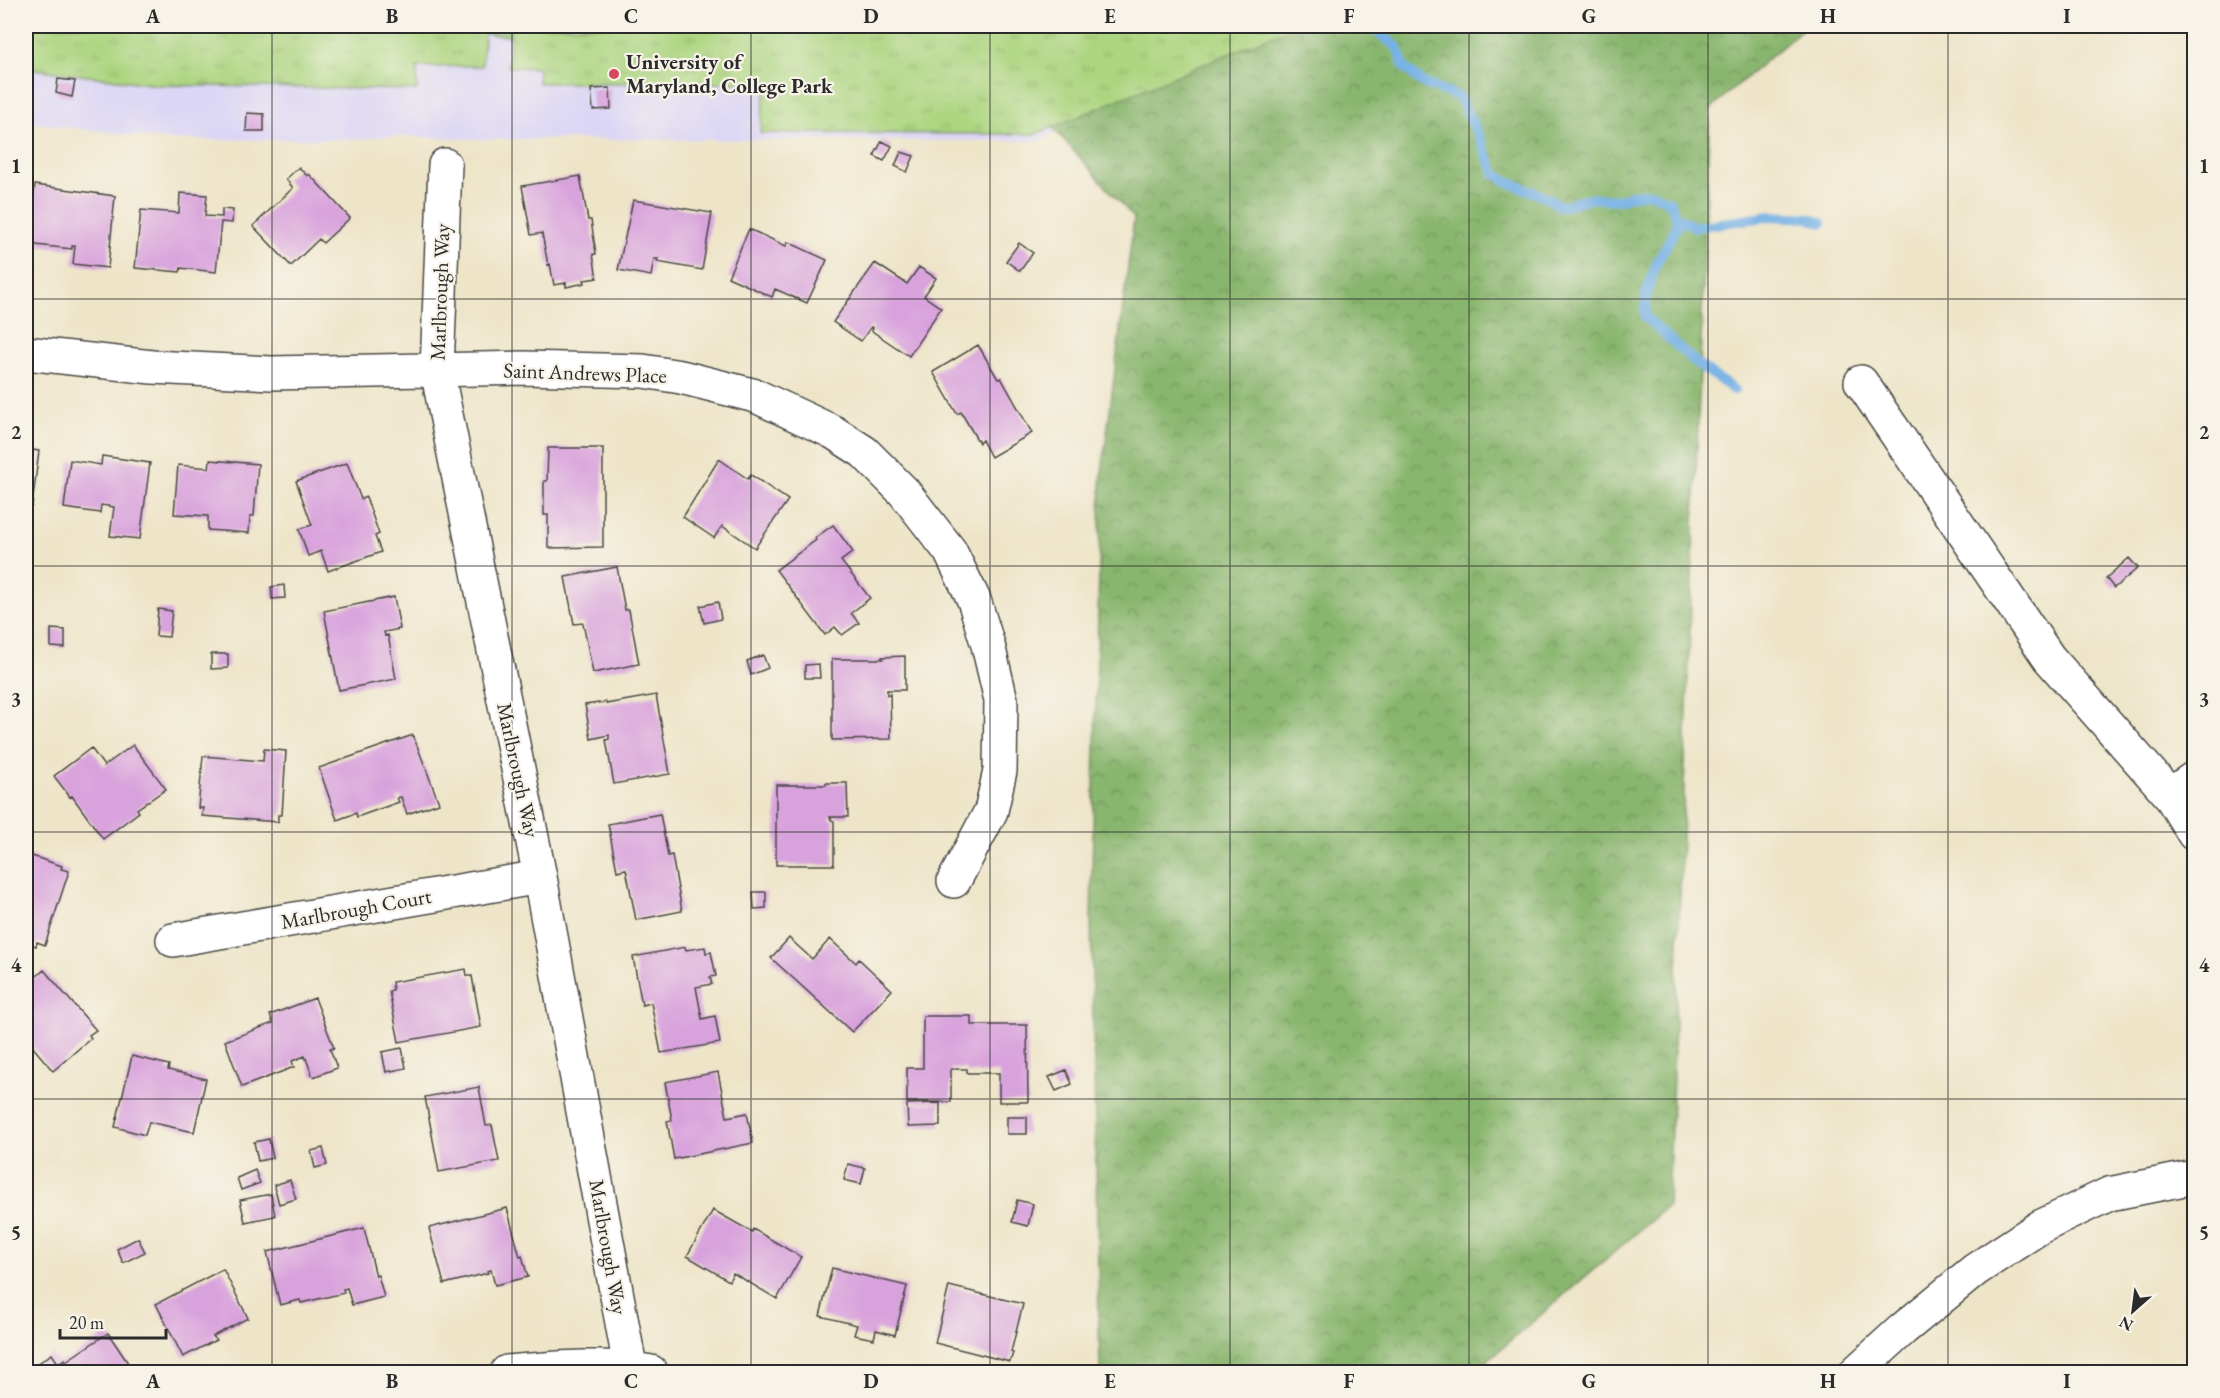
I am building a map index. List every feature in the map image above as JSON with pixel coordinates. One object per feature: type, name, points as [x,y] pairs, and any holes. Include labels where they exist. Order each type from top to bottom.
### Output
[{"type":"street","name":"Marlbrough Way","points":[[446,165],[437,370],[637,1371]]},
{"type":"street","name":"Saint Andrews Place","points":[[26,353],[152,367],[271,373],[524,368],[633,371],[681,377],[756,396],[833,432],[864,452],[904,492],[950,551],[974,600],[988,645],[1001,700],[1000,771],[991,811],[954,881]]},
{"type":"street","points":[[1861,382],[2049,658],[2182,787],[2194,834]]},
{"type":"street","name":"Marlbrough Court","points":[[173,940],[540,877]]},
{"type":"street","points":[[1857,1372],[1903,1329],[1975,1270],[2040,1227],[2109,1194],[2194,1177]]},
{"type":"street","points":[[507,1372],[544,1369],[637,1371]]},
{"type":"shaded area","name":"University of Maryland, College Park","points":[[26,26],[1320,26],[1038,141],[484,139],[385,136],[364,139],[169,140],[26,122]]},
{"type":"green space","points":[[26,26],[485,26],[482,66],[417,67],[417,90],[158,85],[26,68]]},
{"type":"green space","points":[[349,26],[1806,26],[1710,109],[1668,1206],[1474,1372],[1100,1372],[1091,918],[1101,481],[1134,218],[1038,111],[776,64],[456,31]]},
{"type":"green space","points":[[511,26],[1296,26],[1036,134],[760,133],[766,83],[538,83],[539,68],[508,67]]},
{"type":"building","points":[[58,79],[75,81],[72,97],[56,93]]},
{"type":"building","points":[[610,88],[611,109],[593,110],[591,89]]},
{"type":"building","points":[[247,113],[264,114],[264,131],[246,131]]},
{"type":"building","points":[[882,141],[892,146],[884,161],[874,156]]},
{"type":"building","points":[[901,152],[914,156],[907,172],[895,166]]},
{"type":"building","points":[[299,167],[307,176],[309,174],[350,218],[323,243],[319,239],[291,266],[253,226],[293,188],[286,179]]},
{"type":"building","points":[[580,176],[588,220],[591,220],[597,278],[566,287],[566,283],[554,285],[542,233],[531,235],[522,186]]},
{"type":"building","points":[[35,185],[115,196],[108,268],[73,264],[75,246],[72,246],[72,249],[27,244]]},
{"type":"building","points":[[180,193],[207,195],[205,216],[222,217],[222,209],[233,210],[232,223],[221,222],[216,272],[181,268],[180,272],[135,268],[141,210],[179,213]]},
{"type":"building","points":[[633,200],[712,213],[702,270],[657,262],[658,259],[654,259],[651,276],[618,270]]},
{"type":"building","points":[[749,229],[786,246],[788,242],[827,260],[807,303],[775,289],[772,297],[728,277]]},
{"type":"building","points":[[1019,243],[1033,253],[1020,271],[1006,261]]},
{"type":"building","points":[[875,263],[907,284],[919,267],[936,278],[924,296],[941,308],[909,356],[872,331],[871,327],[861,341],[833,322]]},
{"type":"building","points":[[978,345],[998,379],[1001,378],[1032,433],[991,457],[982,440],[979,443],[961,412],[957,414],[933,372]]},
{"type":"building","points":[[548,448],[603,448],[603,547],[548,548],[548,515],[544,515],[544,481],[547,481]]},
{"type":"building","points":[[26,449],[39,451],[32,506],[26,505]]},
{"type":"building","points":[[102,456],[150,463],[140,539],[110,536],[114,507],[101,505],[100,513],[64,508],[70,460],[101,465]]},
{"type":"building","points":[[719,459],[748,479],[751,475],[788,500],[755,548],[722,526],[714,538],[683,517]]},
{"type":"building","points":[[210,460],[258,464],[254,516],[250,516],[249,533],[208,530],[208,516],[174,514],[178,465],[209,468]]},
{"type":"building","points":[[347,463],[361,499],[366,497],[379,534],[375,536],[381,552],[328,571],[321,551],[308,556],[299,529],[312,525],[296,481]]},
{"type":"building","points":[[833,525],[853,552],[841,561],[870,598],[851,613],[859,623],[842,635],[835,627],[825,635],[776,570]]},
{"type":"building","points":[[2129,558],[2138,568],[2114,588],[2106,578]]},
{"type":"building","points":[[617,567],[625,610],[629,610],[639,664],[593,673],[583,623],[574,624],[565,577]]},
{"type":"building","points":[[284,585],[285,598],[272,599],[271,587]]},
{"type":"building","points":[[394,597],[400,629],[384,632],[385,636],[388,635],[396,679],[339,690],[324,611]]},
{"type":"building","points":[[718,602],[721,619],[704,623],[700,606]]},
{"type":"building","points":[[158,609],[172,611],[169,637],[156,636]]},
{"type":"building","points":[[51,629],[65,630],[65,648],[51,647]]},
{"type":"building","points":[[211,654],[228,654],[228,668],[211,669]]},
{"type":"building","points":[[763,655],[768,668],[751,675],[747,661]]},
{"type":"building","points":[[905,656],[905,690],[887,690],[887,695],[890,694],[891,739],[832,740],[832,659],[883,659],[882,657]]},
{"type":"building","points":[[819,664],[820,678],[805,678],[805,665]]},
{"type":"building","points":[[656,695],[670,774],[614,784],[606,740],[609,739],[609,735],[591,739],[585,705],[606,702],[606,704]]},
{"type":"building","points":[[413,735],[439,803],[407,814],[401,797],[397,798],[399,802],[357,817],[356,813],[337,820],[319,768]]},
{"type":"building","points":[[133,745],[166,789],[137,809],[139,812],[103,839],[72,796],[70,797],[54,776],[91,748],[104,766]]},
{"type":"building","points":[[264,749],[286,751],[282,815],[278,815],[278,822],[202,816],[203,808],[198,808],[203,756],[263,761]]},
{"type":"building","points":[[826,783],[847,783],[848,817],[830,817],[834,821],[834,865],[776,865],[776,785],[826,785]]},
{"type":"building","points":[[660,814],[668,856],[672,855],[682,911],[636,920],[626,869],[617,871],[608,824]]},
{"type":"building","points":[[26,854],[62,866],[61,869],[69,871],[45,945],[37,942],[36,946],[26,943]]},
{"type":"building","points":[[753,892],[766,892],[766,908],[754,909]]},
{"type":"building","points":[[789,938],[812,959],[830,939],[856,963],[859,959],[892,990],[852,1032],[771,958]]},
{"type":"building","points":[[685,947],[686,950],[705,947],[706,953],[711,952],[716,976],[710,977],[712,984],[696,987],[702,1019],[715,1016],[720,1043],[661,1053],[651,1003],[642,1005],[633,957]]},
{"type":"building","points":[[466,969],[467,976],[472,976],[481,1027],[399,1042],[389,991],[393,990],[392,982]]},
{"type":"building","points":[[44,970],[96,1030],[89,1035],[91,1038],[53,1071],[26,1039],[26,985]]},
{"type":"building","points":[[315,998],[334,1048],[330,1049],[337,1068],[313,1077],[305,1056],[292,1061],[294,1067],[242,1087],[225,1041],[273,1023],[270,1015]]},
{"type":"building","points":[[923,1016],[971,1016],[971,1025],[1027,1025],[1028,1102],[999,1102],[999,1073],[967,1073],[967,1069],[951,1069],[951,1102],[907,1102],[907,1068],[923,1068]]},
{"type":"building","points":[[402,1048],[406,1068],[386,1072],[382,1052]]},
{"type":"building","points":[[132,1056],[169,1065],[168,1070],[206,1079],[194,1132],[149,1122],[145,1135],[115,1127]]},
{"type":"building","points":[[1066,1070],[1072,1084],[1056,1091],[1049,1077]]},
{"type":"building","points":[[718,1072],[727,1117],[747,1113],[753,1143],[674,1159],[667,1121],[672,1120],[665,1082]]},
{"type":"building","points":[[479,1087],[486,1126],[492,1125],[499,1161],[439,1172],[425,1097]]},
{"type":"building","points":[[940,1103],[940,1126],[908,1127],[907,1104]]},
{"type":"building","points":[[1007,1117],[1027,1117],[1027,1134],[1007,1134]]},
{"type":"building","points":[[269,1139],[273,1158],[258,1161],[254,1142]]},
{"type":"building","points":[[323,1148],[327,1165],[315,1168],[311,1151]]},
{"type":"building","points":[[848,1164],[865,1168],[861,1184],[844,1180]]},
{"type":"building","points":[[255,1170],[260,1183],[241,1190],[237,1178]]},
{"type":"building","points":[[290,1180],[296,1199],[279,1204],[274,1185]]},
{"type":"building","points":[[271,1194],[275,1216],[245,1222],[240,1200]]},
{"type":"building","points":[[1017,1200],[1033,1204],[1028,1226],[1012,1222]]},
{"type":"building","points":[[507,1208],[520,1257],[522,1256],[528,1277],[495,1285],[491,1270],[487,1271],[488,1273],[444,1284],[429,1228]]},
{"type":"building","points":[[713,1210],[752,1232],[753,1229],[801,1257],[777,1299],[733,1273],[729,1281],[687,1256]]},
{"type":"building","points":[[364,1228],[376,1276],[378,1275],[384,1297],[352,1305],[347,1288],[343,1289],[344,1293],[301,1303],[300,1300],[280,1305],[267,1252]]},
{"type":"building","points":[[138,1238],[145,1252],[123,1263],[117,1249]]},
{"type":"building","points":[[832,1268],[907,1286],[895,1335],[876,1330],[874,1339],[854,1335],[857,1325],[820,1316]]},
{"type":"building","points":[[223,1269],[248,1318],[213,1336],[216,1340],[183,1357],[156,1304]]},
{"type":"building","points":[[949,1286],[1023,1304],[1010,1362],[935,1343]]},
{"type":"building","points":[[108,1333],[134,1372],[43,1372],[37,1364],[52,1354],[58,1363],[65,1359],[66,1361]]},
{"type":"waterway","points":[[1363,26],[1372,28],[1397,47],[1404,67],[1423,83],[1459,97],[1495,174],[1508,182],[1546,197],[1561,207],[1589,198],[1619,200],[1632,195],[1651,193],[1670,202],[1677,226],[1656,264],[1646,295],[1645,317],[1696,363],[1734,390]]},
{"type":"waterway","points":[[1676,217],[1695,227],[1771,216],[1808,218],[1822,223]]},
{"type":"place","name":"University of Maryland, College Park","points":[[614,74]]}]
